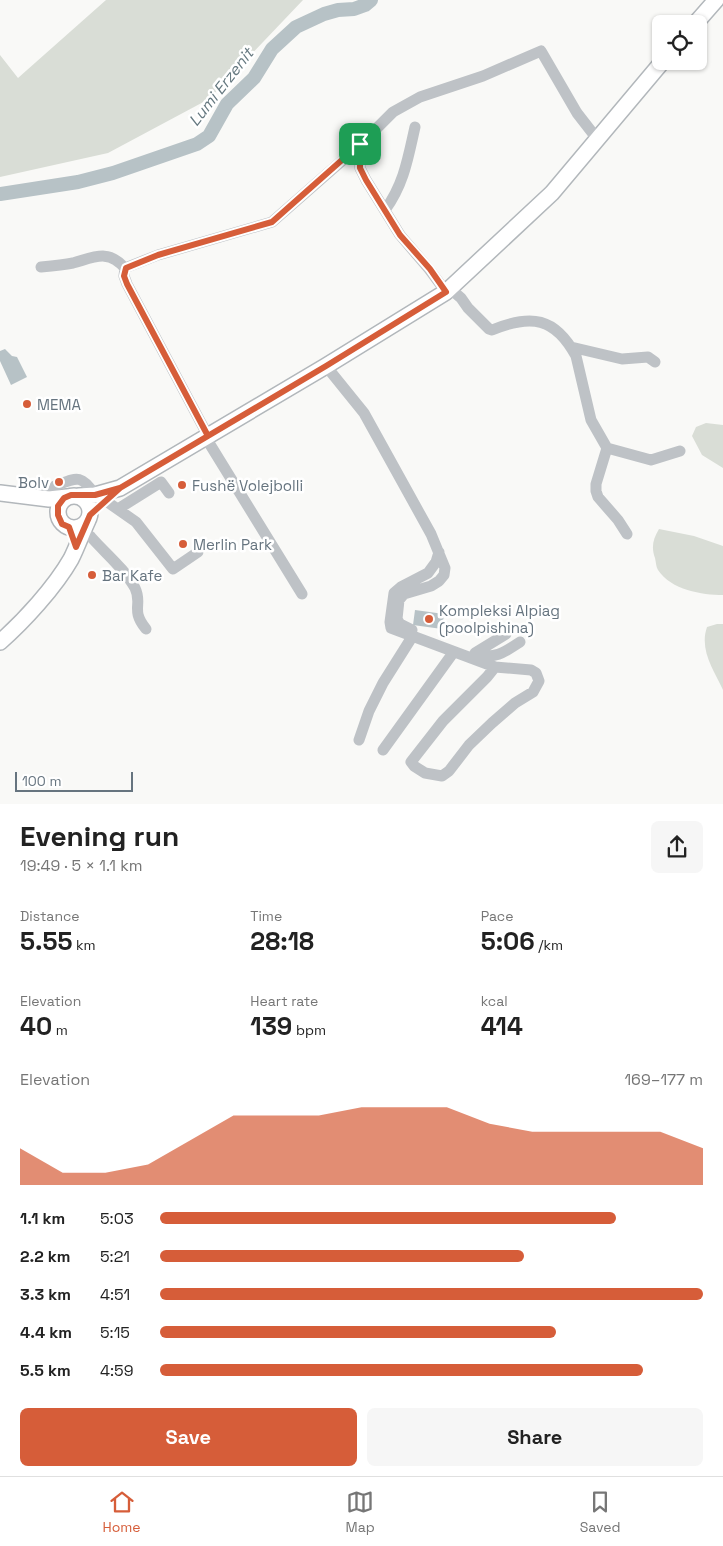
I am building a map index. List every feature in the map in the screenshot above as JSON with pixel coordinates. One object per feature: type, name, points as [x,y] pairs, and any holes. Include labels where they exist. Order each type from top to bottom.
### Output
[{"type":"main road","points":[[704,15],[716,0]]},
{"type":"main road","points":[[53,505],[59,520],[82,523],[120,488],[326,366],[446,292],[552,193],[656,70]]},
{"type":"main road","points":[[0,493],[53,505],[73,496],[106,502]]},
{"type":"main road","points":[[0,642],[58,579],[70,560],[76,547],[88,503],[73,496]]},
{"type":"street","points":[[126,268],[158,255],[272,222],[393,112],[420,96],[482,76],[541,51],[577,113],[598,140]]},
{"type":"street","points":[[385,210],[396,195],[405,171],[415,127]]},
{"type":"street","points":[[360,144],[360,168],[366,180],[400,235],[430,269],[446,292],[454,292],[461,298],[468,308],[489,329],[492,330],[517,321],[538,321],[556,330],[571,347],[576,356],[591,420],[607,448],[651,460],[680,451]]},
{"type":"street","points":[[41,267],[72,263],[101,256],[112,257],[126,268]]},
{"type":"street","points":[[126,268],[124,276],[127,284],[207,437],[302,594]]},
{"type":"street","points":[[571,347],[622,359],[648,357],[655,362]]},
{"type":"street","points":[[326,366],[364,413],[422,517],[445,568],[444,575],[432,586],[401,596],[397,619],[400,624],[405,628],[487,658],[502,653],[520,642]]},
{"type":"street","points":[[607,448],[596,484],[596,491],[598,497],[618,520],[627,534]]},
{"type":"street","points":[[53,505],[55,486],[75,478],[84,481],[106,502],[136,522],[173,568],[198,552]]},
{"type":"street","points":[[106,502],[161,482],[169,493]]},
{"type":"street","points":[[82,523],[91,537],[135,588],[138,600],[136,613],[146,629]]},
{"type":"street","points":[[439,552],[436,562],[428,572],[397,590],[392,598],[391,628],[453,653],[495,667],[531,670],[538,677],[537,685],[533,692],[515,703],[492,722],[469,745],[449,771],[442,776],[425,773],[414,766],[411,762],[443,721],[487,678],[495,667]]},
{"type":"street","points":[[475,653],[506,634]]},
{"type":"street","points":[[359,740],[369,711],[383,683],[412,637]]},
{"type":"street","points":[[383,750],[453,653]]},
{"type":"shaded area","points":[[106,0],[303,0],[209,99],[108,153],[0,177],[0,55],[18,78]]},
{"type":"shaded area","points":[[5,349],[12,356],[17,357],[27,377],[11,385],[0,361],[0,351]]},
{"type":"shaded area","points":[[706,423],[723,425],[723,468],[702,455],[692,436],[696,427]]},
{"type":"shaded area","points":[[659,529],[694,536],[723,546],[723,595],[688,590],[679,587],[664,577],[657,569],[653,550],[654,540]]},
{"type":"shaded area","points":[[415,610],[444,614],[442,629],[413,625]]},
{"type":"shaded area","points":[[723,624],[723,690],[709,660],[705,644],[707,627]]},
{"type":"waterway","name":"Lumi Erzenit","points":[[0,194],[78,182],[113,173],[197,144],[209,136],[227,104],[254,78],[272,49],[296,27],[324,14],[338,10],[354,9],[365,5],[371,0]]},
{"type":"place","name":"MEMA","points":[[27,404]]},
{"type":"place","name":"Bolv","points":[[59,482]]},
{"type":"place","name":"Fushë Volejbolli","points":[[182,485]]},
{"type":"place","name":"Merlin Park","points":[[183,544]]},
{"type":"place","name":"Bar Kafe","points":[[92,575]]},
{"type":"place","name":"Kompleksi Alpiag (poolpishina)","points":[[429,619]]},
{"type":"route","points":[[360,144],[272,222],[158,255],[126,268],[124,276],[127,284],[208,436],[120,488],[90,515],[76,547],[69,527],[62,524],[59,520],[57,510],[64,498],[71,495],[95,495],[120,488],[146,473],[206,438],[326,366],[446,292],[430,269],[389,220],[360,168],[360,144]]}]
